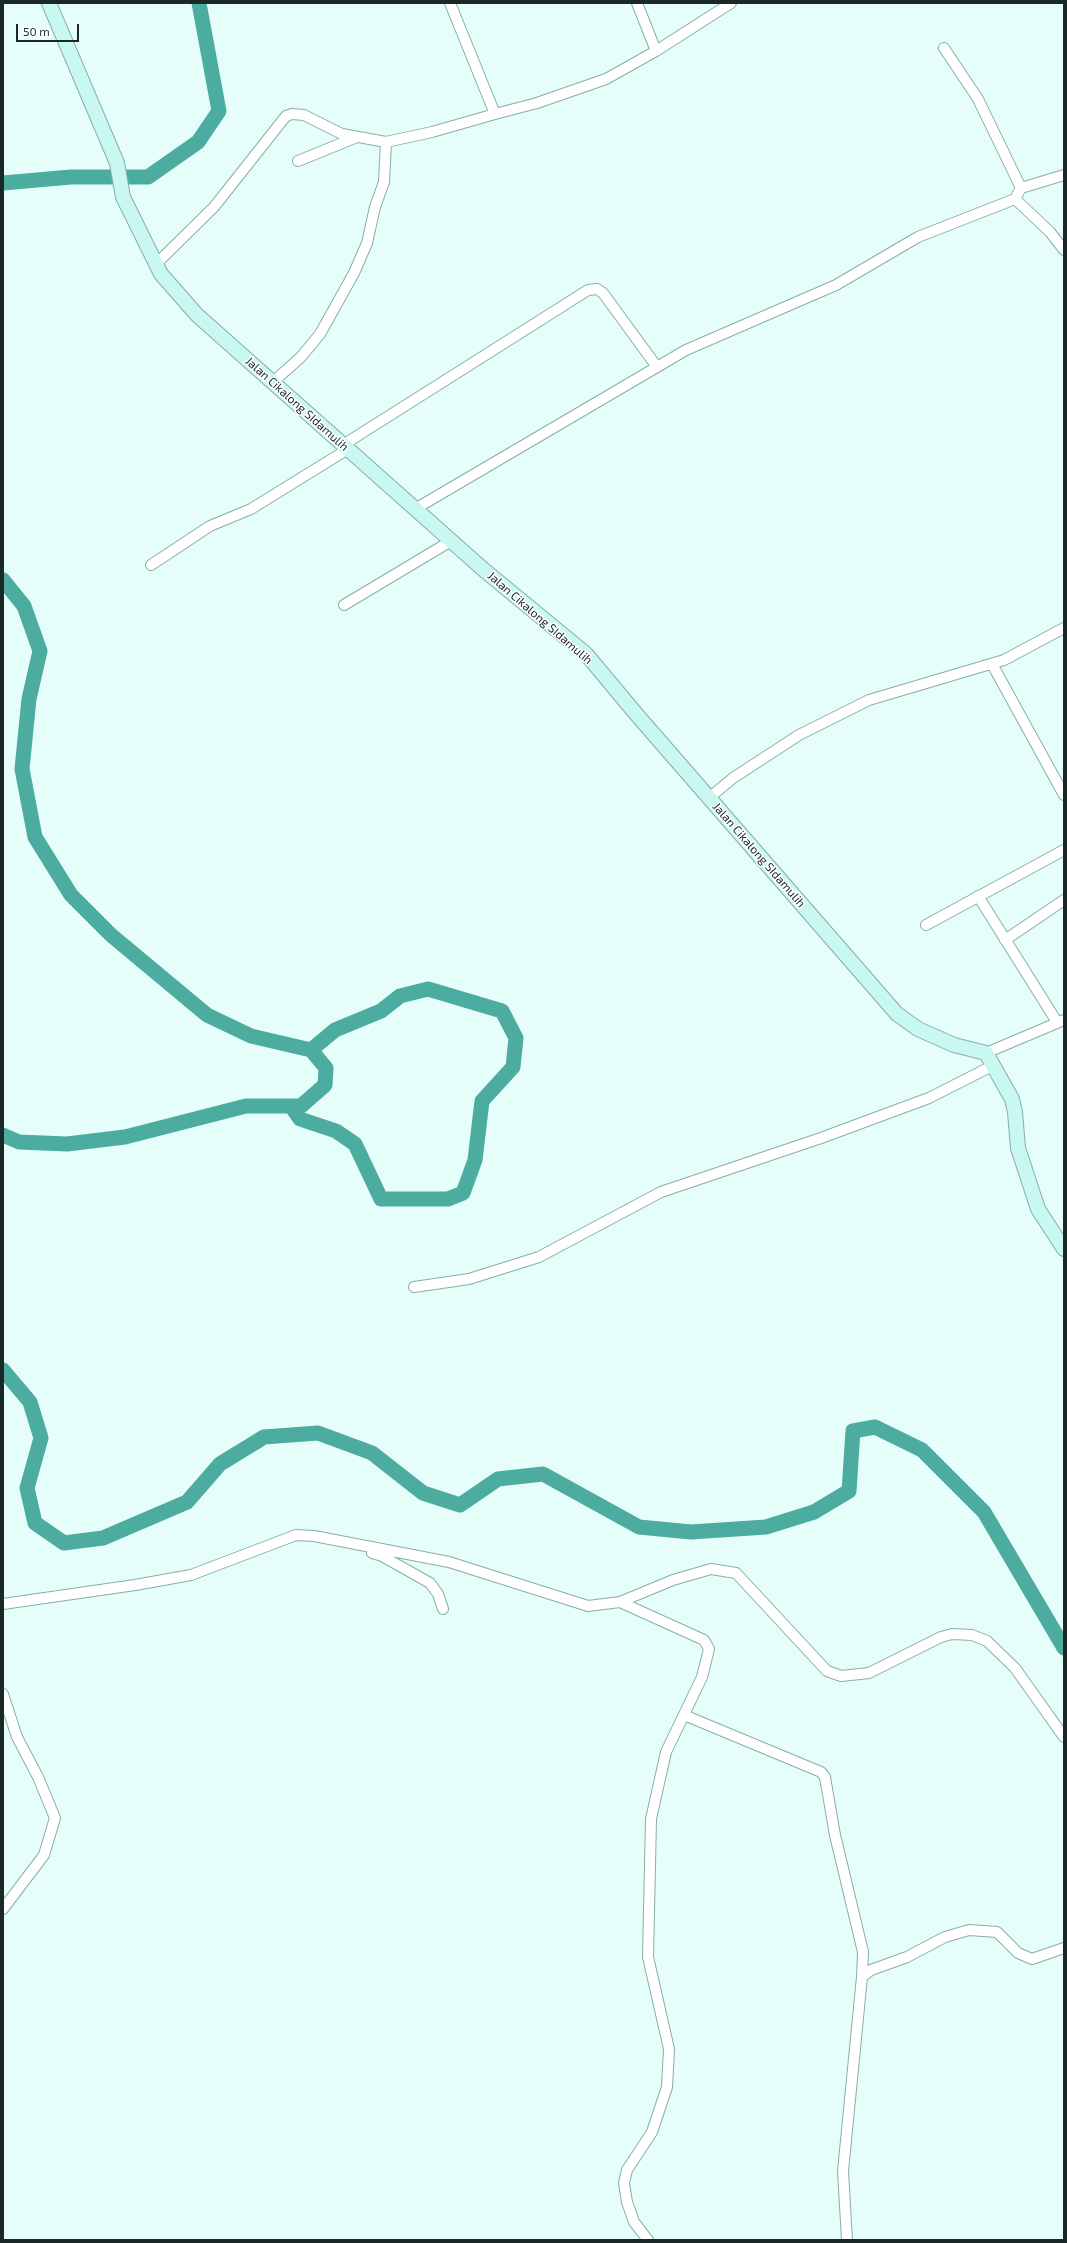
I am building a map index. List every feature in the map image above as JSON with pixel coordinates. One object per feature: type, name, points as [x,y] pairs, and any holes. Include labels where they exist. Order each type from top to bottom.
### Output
[{"type":"street","name":"Jalan Cikalong SIdamulih","points":[[49,3],[117,163],[123,197],[161,274],[197,315],[451,541],[586,654],[897,1014],[918,1029],[989,1060]]},
{"type":"street","points":[[450,3],[495,114]]},
{"type":"street","points":[[636,3],[656,51]]},
{"type":"street","points":[[156,264],[214,207],[286,116],[292,114],[304,115],[342,134],[386,142],[432,132],[537,103],[606,79],[656,51],[731,3]]},
{"type":"street","points":[[944,48],[978,99],[1021,188]]},
{"type":"street","points":[[298,160],[357,137]]},
{"type":"street","points":[[273,382],[301,357],[320,334],[354,273],[368,243],[375,208],[384,182],[386,142]]},
{"type":"street","points":[[415,508],[686,350],[836,285],[918,237],[1015,199],[1021,188],[1064,175]]},
{"type":"street","points":[[1015,199],[1050,232],[1064,250]]},
{"type":"street","points":[[150,565],[210,526],[251,509],[588,290],[597,289],[603,293],[657,367]]},
{"type":"street","points":[[344,605],[451,541]]},
{"type":"street","points":[[709,798],[733,778],[799,735],[870,700],[1004,660],[1064,628]]},
{"type":"street","points":[[992,664],[1064,795]]},
{"type":"street","points":[[926,926],[1064,850]]},
{"type":"street","points":[[414,1287],[469,1279],[538,1257],[660,1192],[821,1138],[929,1098],[989,1060],[1061,1021],[1005,940],[978,896]]},
{"type":"street","points":[[1005,940],[1064,900]]},
{"type":"street","points":[[989,1060],[1003,1081],[1012,1099],[1018,1148],[1038,1209],[1064,1249]]},
{"type":"street","points":[[3,1604],[135,1585],[191,1575],[296,1534],[314,1536],[450,1562],[588,1606],[620,1602],[673,1580],[711,1569],[736,1572],[827,1671],[841,1676],[869,1673],[941,1637],[952,1634],[972,1635],[987,1641],[1015,1668],[1064,1737]]},
{"type":"street","points":[[340,1542],[382,1556],[430,1583],[438,1594],[443,1609]]},
{"type":"street","points":[[620,1602],[671,1624],[704,1640],[709,1645],[702,1677],[666,1752],[651,1819],[648,1957],[669,2048],[667,2087],[652,2132],[627,2170],[624,2183],[627,2202],[634,2222],[648,2240]]},
{"type":"street","points":[[3,1694],[17,1737],[38,1777],[55,1818],[44,1855],[3,1909]]},
{"type":"street","points":[[684,1715],[821,1772],[825,1777],[835,1835],[863,1952],[862,1977],[843,2171],[847,2240]]},
{"type":"street","points":[[862,1977],[871,1970],[907,1957],[945,1937],[969,1930],[997,1932],[1018,1953],[1032,1959],[1064,1948]]},
{"type":"waterway","points":[[3,183],[71,177],[148,177],[198,142],[219,111],[199,3]]},
{"type":"waterway","points":[[3,580],[24,606],[40,651],[29,699],[22,769],[35,837],[71,895],[111,935],[207,1015],[251,1036],[311,1050],[326,1068],[325,1085],[301,1106],[246,1106],[125,1137],[67,1144],[19,1142],[3,1135]]},
{"type":"waterway","points":[[291,1106],[300,1119],[336,1131],[355,1144],[381,1199],[448,1199],[463,1193],[475,1160],[482,1101],[513,1067],[516,1038],[502,1011],[428,989],[400,996],[381,1011],[335,1030],[311,1050]]},
{"type":"waterway","points":[[3,1370],[30,1402],[41,1438],[27,1488],[35,1523],[64,1543],[103,1538],[187,1502],[220,1464],[264,1437],[318,1433],[372,1453],[423,1493],[460,1505],[498,1479],[543,1474],[639,1527],[691,1532],[766,1527],[814,1512],[849,1491],[853,1431],[875,1427],[922,1450],[984,1512],[1064,1648]]}]
